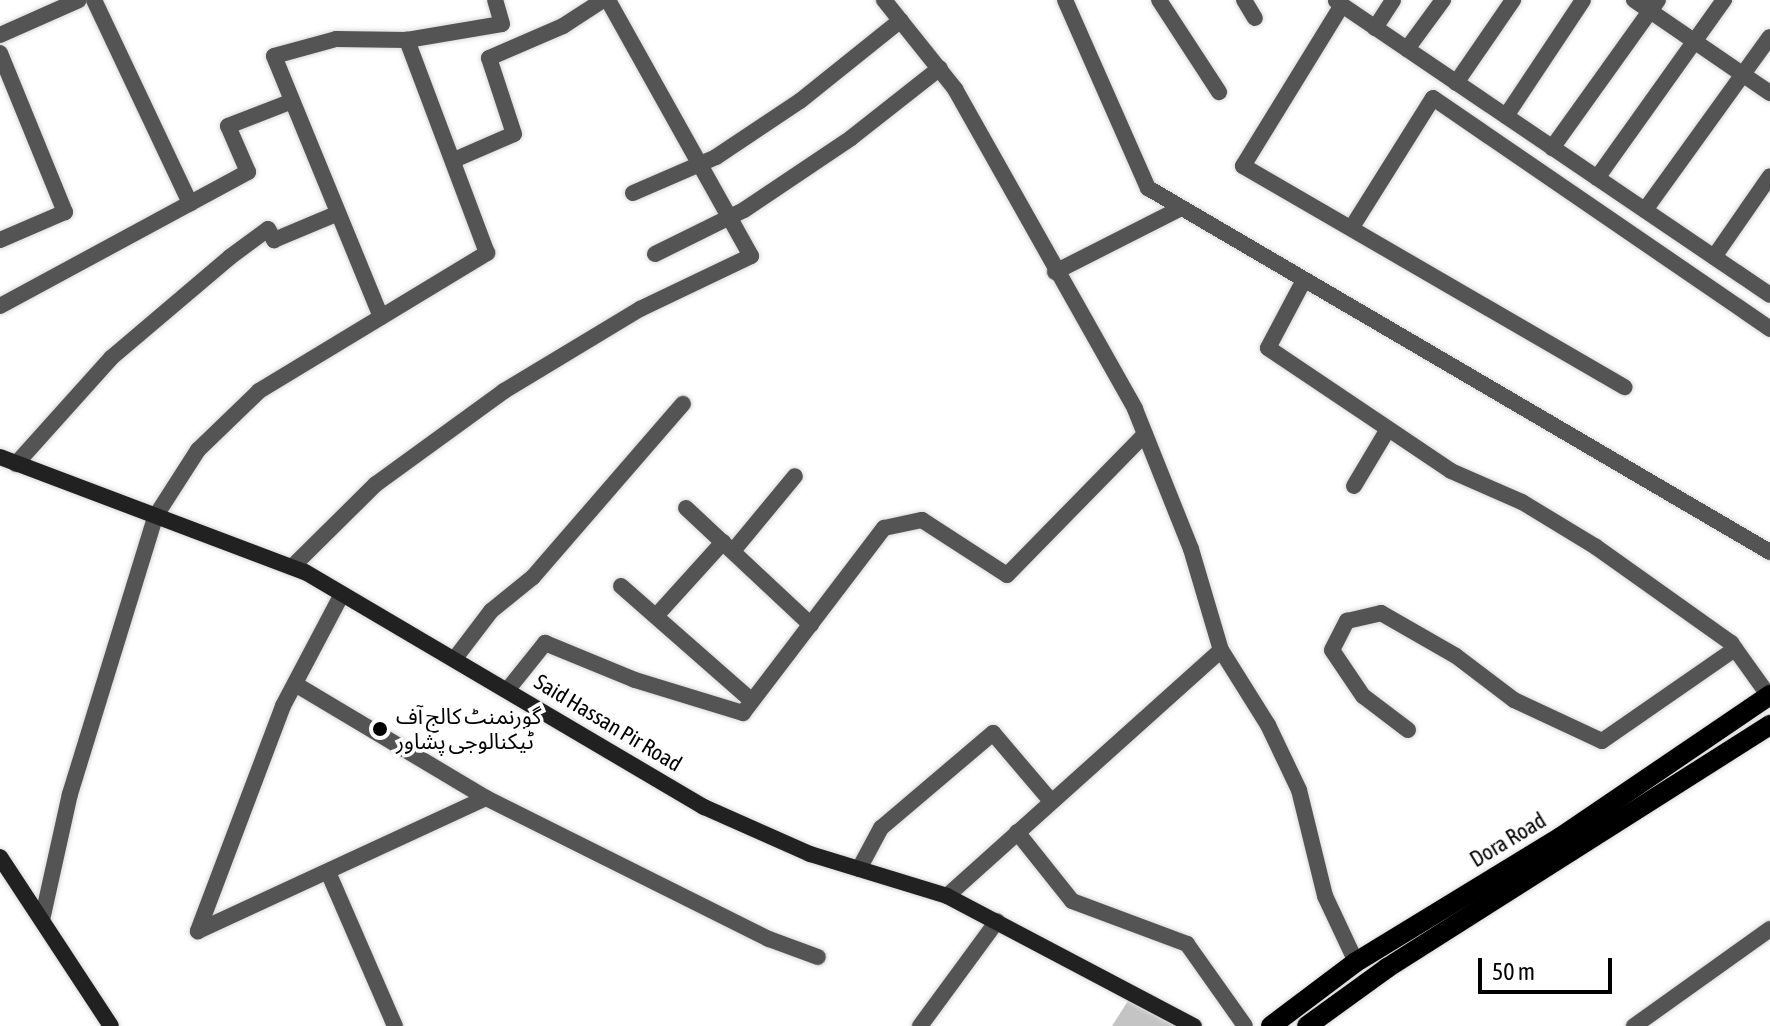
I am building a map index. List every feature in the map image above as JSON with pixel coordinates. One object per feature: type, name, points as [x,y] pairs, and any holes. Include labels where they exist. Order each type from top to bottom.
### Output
[{"type":"main road","name":"Dora Road","points":[[1271,1026],[1356,962],[1561,837],[1770,697]]},
{"type":"main road","points":[[1307,1026],[1387,968],[1770,725]]},
{"type":"street","points":[[0,35],[77,0]]},
{"type":"street","points":[[94,0],[190,203]]},
{"type":"street","points":[[381,317],[290,102],[274,56],[336,39],[407,40],[502,24],[495,0]]},
{"type":"street","points":[[292,567],[376,484],[504,391],[640,309],[751,256],[702,163],[605,0],[563,26],[489,58],[514,134],[454,160]]},
{"type":"street","points":[[884,0],[940,68],[1145,434],[1191,549],[1221,650],[1268,725],[1299,790],[1325,896],[1356,962]]},
{"type":"street","points":[[1065,0],[1148,188],[1770,552]]},
{"type":"street","points":[[1159,0],[1219,92]]},
{"type":"street","points":[[1244,0],[1255,18]]},
{"type":"street","points":[[1375,28],[1393,0]]},
{"type":"street","points":[[1407,49],[1443,0]]},
{"type":"street","points":[[1456,83],[1513,0]]},
{"type":"street","points":[[1506,116],[1583,0]]},
{"type":"street","points":[[1634,0],[1654,6],[1695,42],[1770,93]]},
{"type":"street","points":[[1597,178],[1724,0]]},
{"type":"street","points":[[1625,387],[1243,166],[1338,2],[1770,295]]},
{"type":"street","points":[[1552,148],[1654,6]]},
{"type":"street","points":[[633,193],[702,163],[800,101],[901,20]]},
{"type":"street","points":[[1645,210],[1770,37]]},
{"type":"street","points":[[42,920],[70,794],[155,517],[198,450],[259,391],[487,253],[407,40]]},
{"type":"street","points":[[0,53],[65,212],[0,240]]},
{"type":"street","points":[[655,254],[730,217],[851,138],[940,68]]},
{"type":"street","points":[[1352,227],[1433,98],[1770,329]]},
{"type":"street","points":[[0,306],[248,172],[228,126],[290,102]]},
{"type":"street","points":[[1714,257],[1770,176]]},
{"type":"street","points":[[1055,272],[1181,208]]},
{"type":"street","points":[[8,460],[111,358],[230,257],[268,229],[274,240],[336,214]]},
{"type":"street","points":[[1304,280],[1268,348],[1451,471],[1522,502],[1596,547],[1735,649],[1770,697]]},
{"type":"street","points":[[456,657],[491,611],[533,577],[683,404]]},
{"type":"street","points":[[1354,486],[1388,429]]},
{"type":"street","points":[[509,688],[545,643],[635,680],[743,713],[884,528],[922,520],[1007,575],[1145,434]]},
{"type":"street","name":"Said Hassan Pir Road","points":[[8,460],[292,567],[456,657],[704,807],[810,854],[947,896],[1194,1026]]},
{"type":"street","points":[[656,616],[728,547],[795,476]]},
{"type":"street","points":[[686,508],[811,625]]},
{"type":"street","points":[[621,586],[752,701]]},
{"type":"street","points":[[342,594],[295,684],[198,931],[486,798]]},
{"type":"street","points":[[1408,730],[1363,696],[1332,650],[1347,621],[1381,613],[1456,656],[1514,700],[1602,741],[1735,649]]},
{"type":"street","points":[[947,896],[1050,800],[1221,650]]},
{"type":"street","points":[[295,684],[486,798],[769,939],[818,957]]},
{"type":"street","points":[[859,869],[881,828],[993,733],[1050,800]]},
{"type":"street","points":[[1017,832],[1072,901],[1187,944],[1245,1026]]},
{"type":"street","points":[[0,857],[111,1026]]},
{"type":"street","points":[[328,872],[395,1026]]},
{"type":"street","points":[[920,1026],[997,921]]},
{"type":"street","points":[[1634,1026],[1770,929]]},
{"type":"building","points":[[1133,993],[1187,1026],[1112,1026]]},
{"type":"place","name":"گورنمنٹ کالج آف ٹیکنالوجی پشاور","points":[[380,729]]}]
